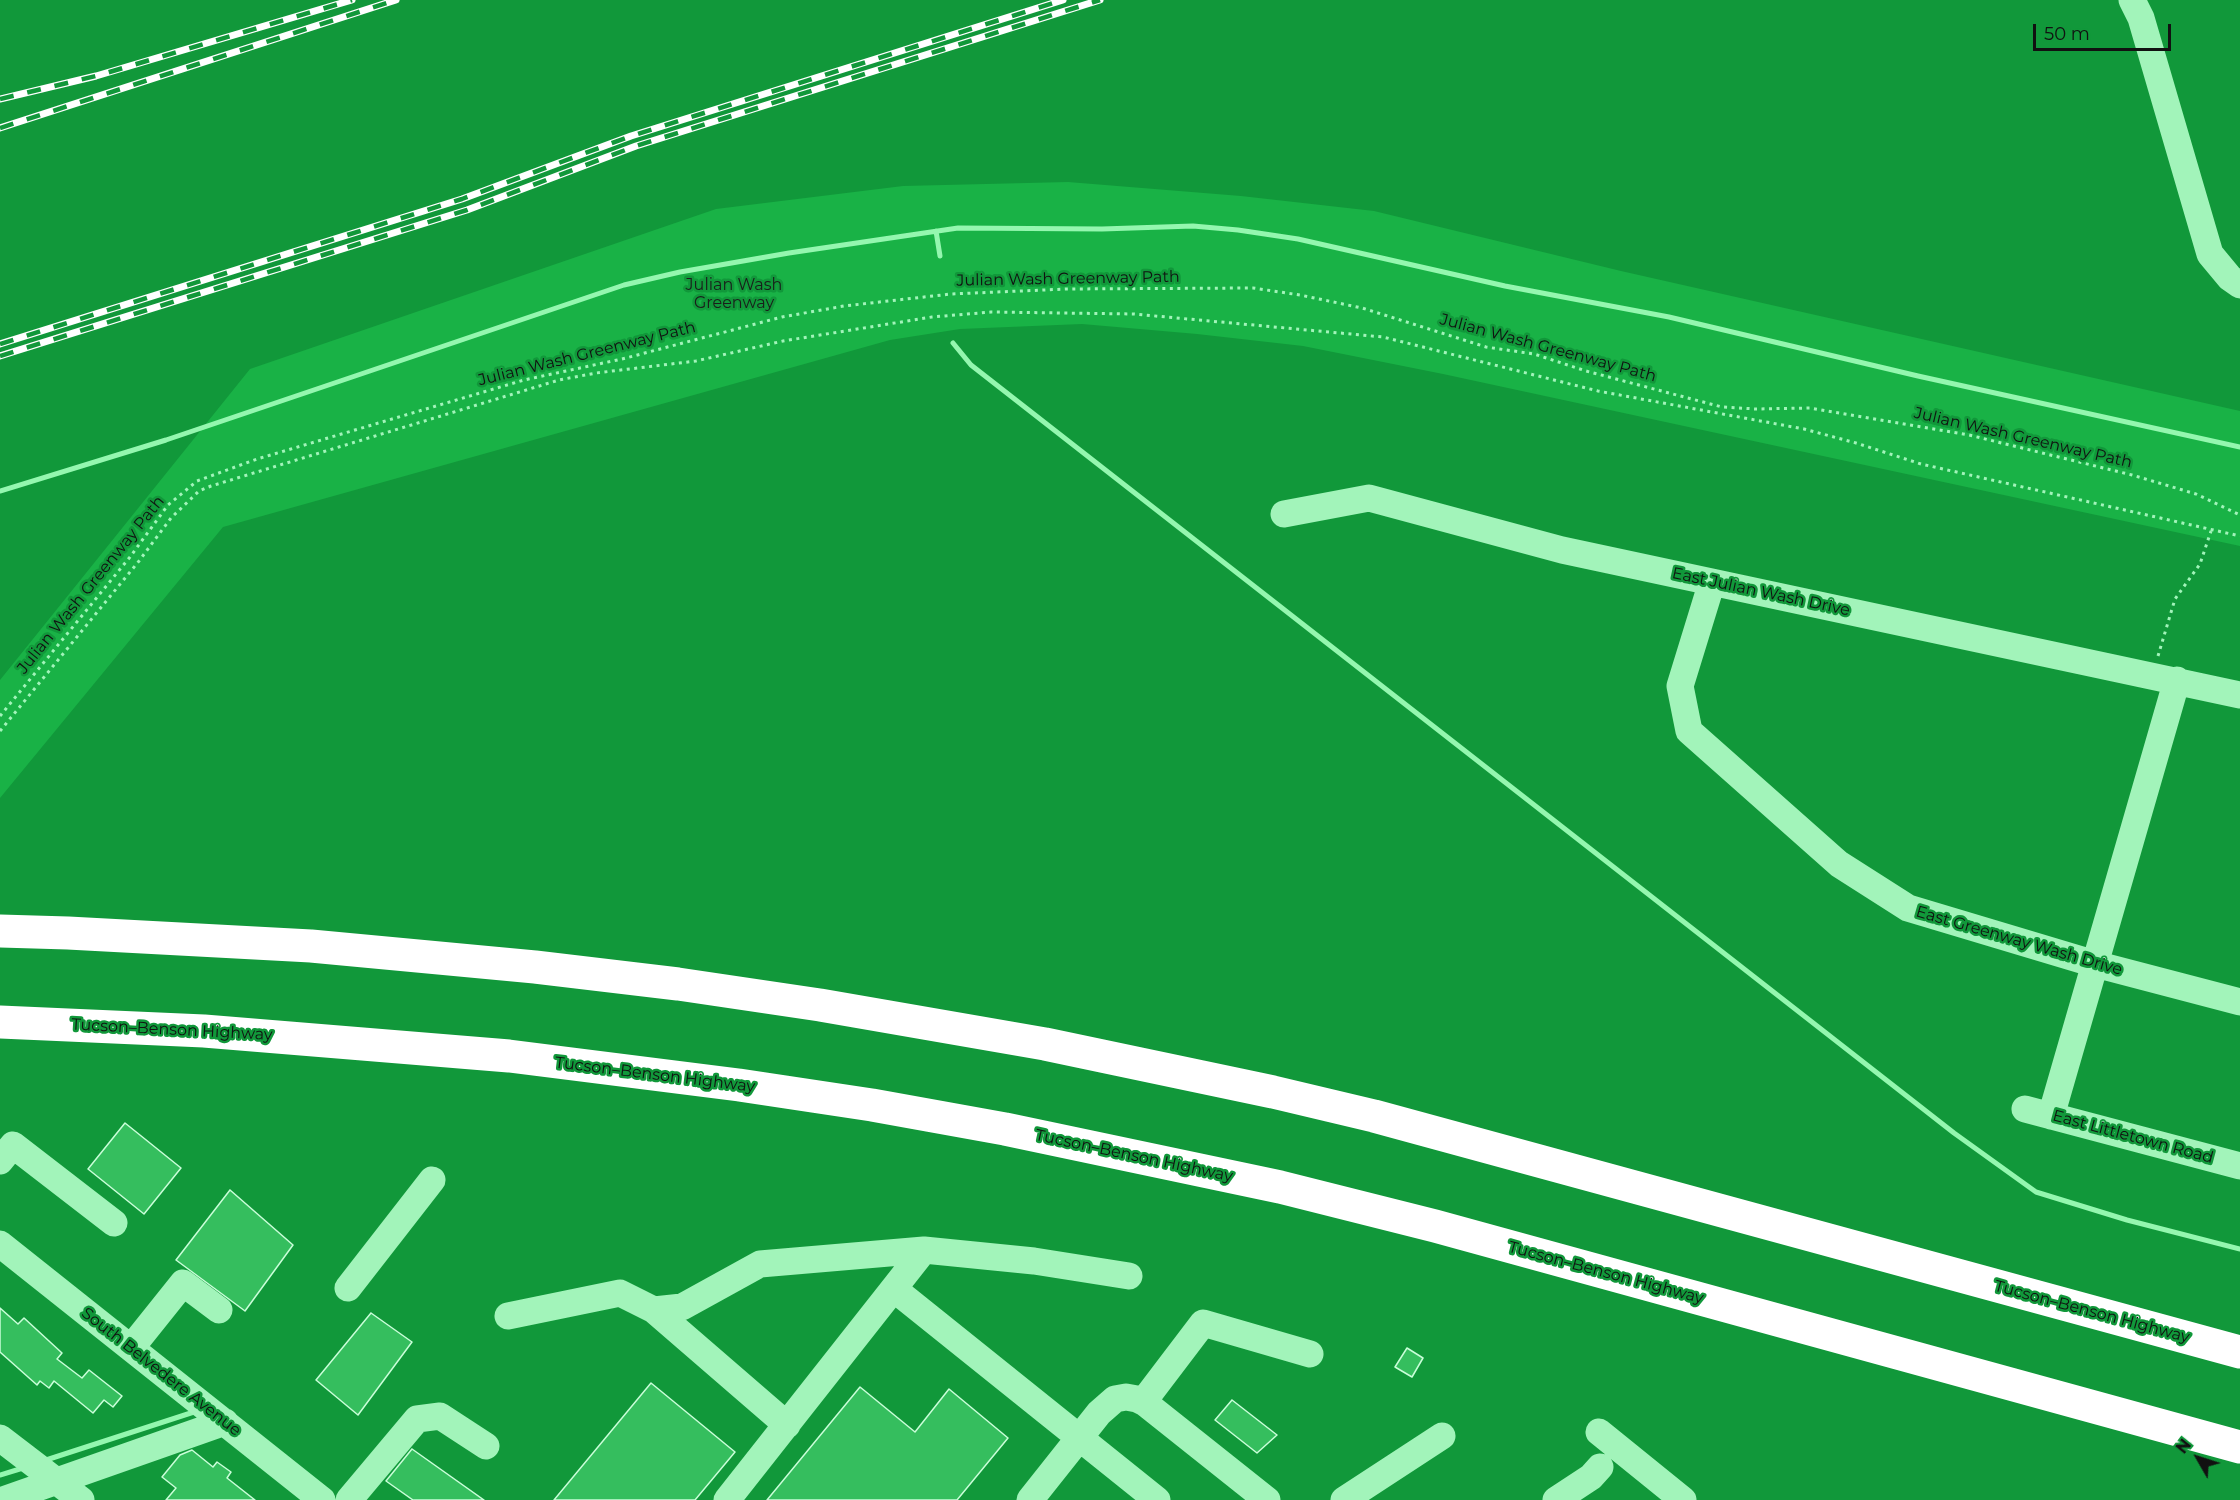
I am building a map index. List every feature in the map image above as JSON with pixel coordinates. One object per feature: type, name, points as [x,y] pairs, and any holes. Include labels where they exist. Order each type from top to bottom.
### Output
[{"type":"highway","name":"Tucson–Benson Highway","points":[[0,931],[104,934],[312,946],[525,966],[678,984],[820,1005],[1045,1044],[1273,1092],[1374,1116],[2240,1352]]},
{"type":"highway","name":"Tucson–Benson Highway","points":[[0,1022],[306,1038],[509,1056],[739,1085],[872,1105],[1005,1129],[1280,1187],[1424,1223],[2240,1447]]},
{"type":"street","points":[[2132,0],[2142,18],[2210,254],[2230,278],[2240,285]]},
{"type":"street","name":"East Julian Wash Drive","points":[[1284,514],[1369,498],[1562,550],[2165,677],[2240,695]]},
{"type":"street","name":"East Greenway Wash Drive","points":[[1712,582],[1680,686],[1689,731],[1839,864],[1908,908],[2095,964],[2240,1002]]},
{"type":"street","points":[[2095,964],[2165,677]]},
{"type":"street","name":"East Littletown Road","points":[[2095,964],[2038,1112],[2240,1166]]},
{"type":"street","points":[[0,1161],[13,1145],[114,1223]]},
{"type":"street","points":[[348,1288],[432,1180]]},
{"type":"street","name":"South Belvedere Avenue","points":[[0,1244],[322,1500]]},
{"type":"street","points":[[727,1500],[924,1250]]},
{"type":"street","points":[[654,1310],[682,1307],[760,1264],[924,1250],[1034,1261],[1129,1276]]},
{"type":"street","points":[[131,1348],[183,1283],[219,1310]]},
{"type":"street","points":[[894,1289],[1157,1500]]},
{"type":"street","points":[[508,1316],[620,1293],[654,1310],[788,1425]]},
{"type":"street","points":[[1143,1402],[1203,1323],[1310,1354]]},
{"type":"street","points":[[1030,1500],[1099,1413],[1116,1399],[1126,1397],[1143,1402],[1267,1500]]},
{"type":"street","points":[[350,1500],[417,1419],[440,1416],[486,1446]]},
{"type":"street","points":[[3,1500],[225,1422]]},
{"type":"street","points":[[1599,1432],[1683,1500]]},
{"type":"street","points":[[1344,1500],[1442,1436]]},
{"type":"street","points":[[0,1438],[81,1500]]},
{"type":"street","points":[[1556,1500],[1591,1477],[1600,1467]]},
{"type":"path","name":"Julian Wash Greenway Path","points":[[0,716],[130,557],[168,505],[197,481],[257,459],[524,380],[622,359],[782,317],[844,306],[951,294],[1067,289],[1253,288],[1300,295],[1362,308],[1486,347],[1534,354],[1586,371],[1722,406],[1756,410],[1810,408],[1969,435],[2132,475],[2196,494],[2240,515]]},
{"type":"path","name":"Julian Wash Greenway Path","points":[[0,731],[139,561],[171,518],[199,491],[559,380],[596,373],[696,361],[783,341],[932,317],[992,312],[1134,314],[1383,337],[1598,391],[1804,429],[1921,464],[2240,536]]},
{"type":"path","points":[[2165,677],[2175,599],[2200,564],[2211,530]]},
{"type":"green space","name":"Julian Wash Greenway","points":[[1068,182],[1241,196],[1374,211],[1621,271],[2240,411],[2240,546],[1443,374],[1303,346],[1082,324],[960,329],[890,340],[223,527],[0,798],[0,680],[250,369],[716,209],[903,186]]},
{"type":"building","points":[[125,1123],[181,1168],[144,1214],[88,1169]]},
{"type":"building","points":[[230,1190],[293,1245],[245,1311],[176,1260]]},
{"type":"building","points":[[0,1308],[18,1324],[24,1318],[62,1353],[57,1359],[82,1378],[89,1370],[122,1396],[113,1407],[104,1400],[93,1413],[54,1381],[49,1388],[40,1381],[37,1385],[0,1352]]},
{"type":"building","points":[[371,1313],[412,1342],[358,1415],[316,1380]]},
{"type":"building","points":[[1407,1348],[1423,1358],[1412,1377],[1395,1367]]},
{"type":"building","points":[[651,1383],[735,1452],[695,1500],[554,1500]]},
{"type":"building","points":[[860,1387],[915,1432],[949,1389],[1008,1438],[957,1500],[767,1500]]},
{"type":"building","points":[[1232,1400],[1277,1435],[1257,1453],[1215,1420]]},
{"type":"building","points":[[412,1449],[484,1500],[413,1500],[386,1481]]},
{"type":"building","points":[[192,1450],[213,1467],[217,1462],[231,1472],[227,1478],[255,1500],[166,1500],[176,1488],[162,1477],[180,1455]]},
{"type":"waterway","points":[[0,491],[166,440],[624,285],[680,272],[789,253],[958,228],[1102,229],[1193,226],[1298,239],[1505,286],[1669,317],[1918,376],[2240,447]]},
{"type":"waterway","points":[[936,231],[940,256]]},
{"type":"waterway","points":[[953,343],[971,365],[1954,1133],[2036,1192],[2127,1220],[2240,1249]]},
{"type":"waterway","points":[[43,1461],[197,1411]]},
{"type":"waterway","points":[[0,1475],[23,1468]]},
{"type":"railway","points":[[0,99],[96,76],[352,0]]},
{"type":"railway","points":[[0,128],[396,0]]},
{"type":"railway","points":[[0,344],[462,199],[631,136],[1063,0]]},
{"type":"railway","points":[[0,356],[467,210],[636,146],[1100,0]]}]
